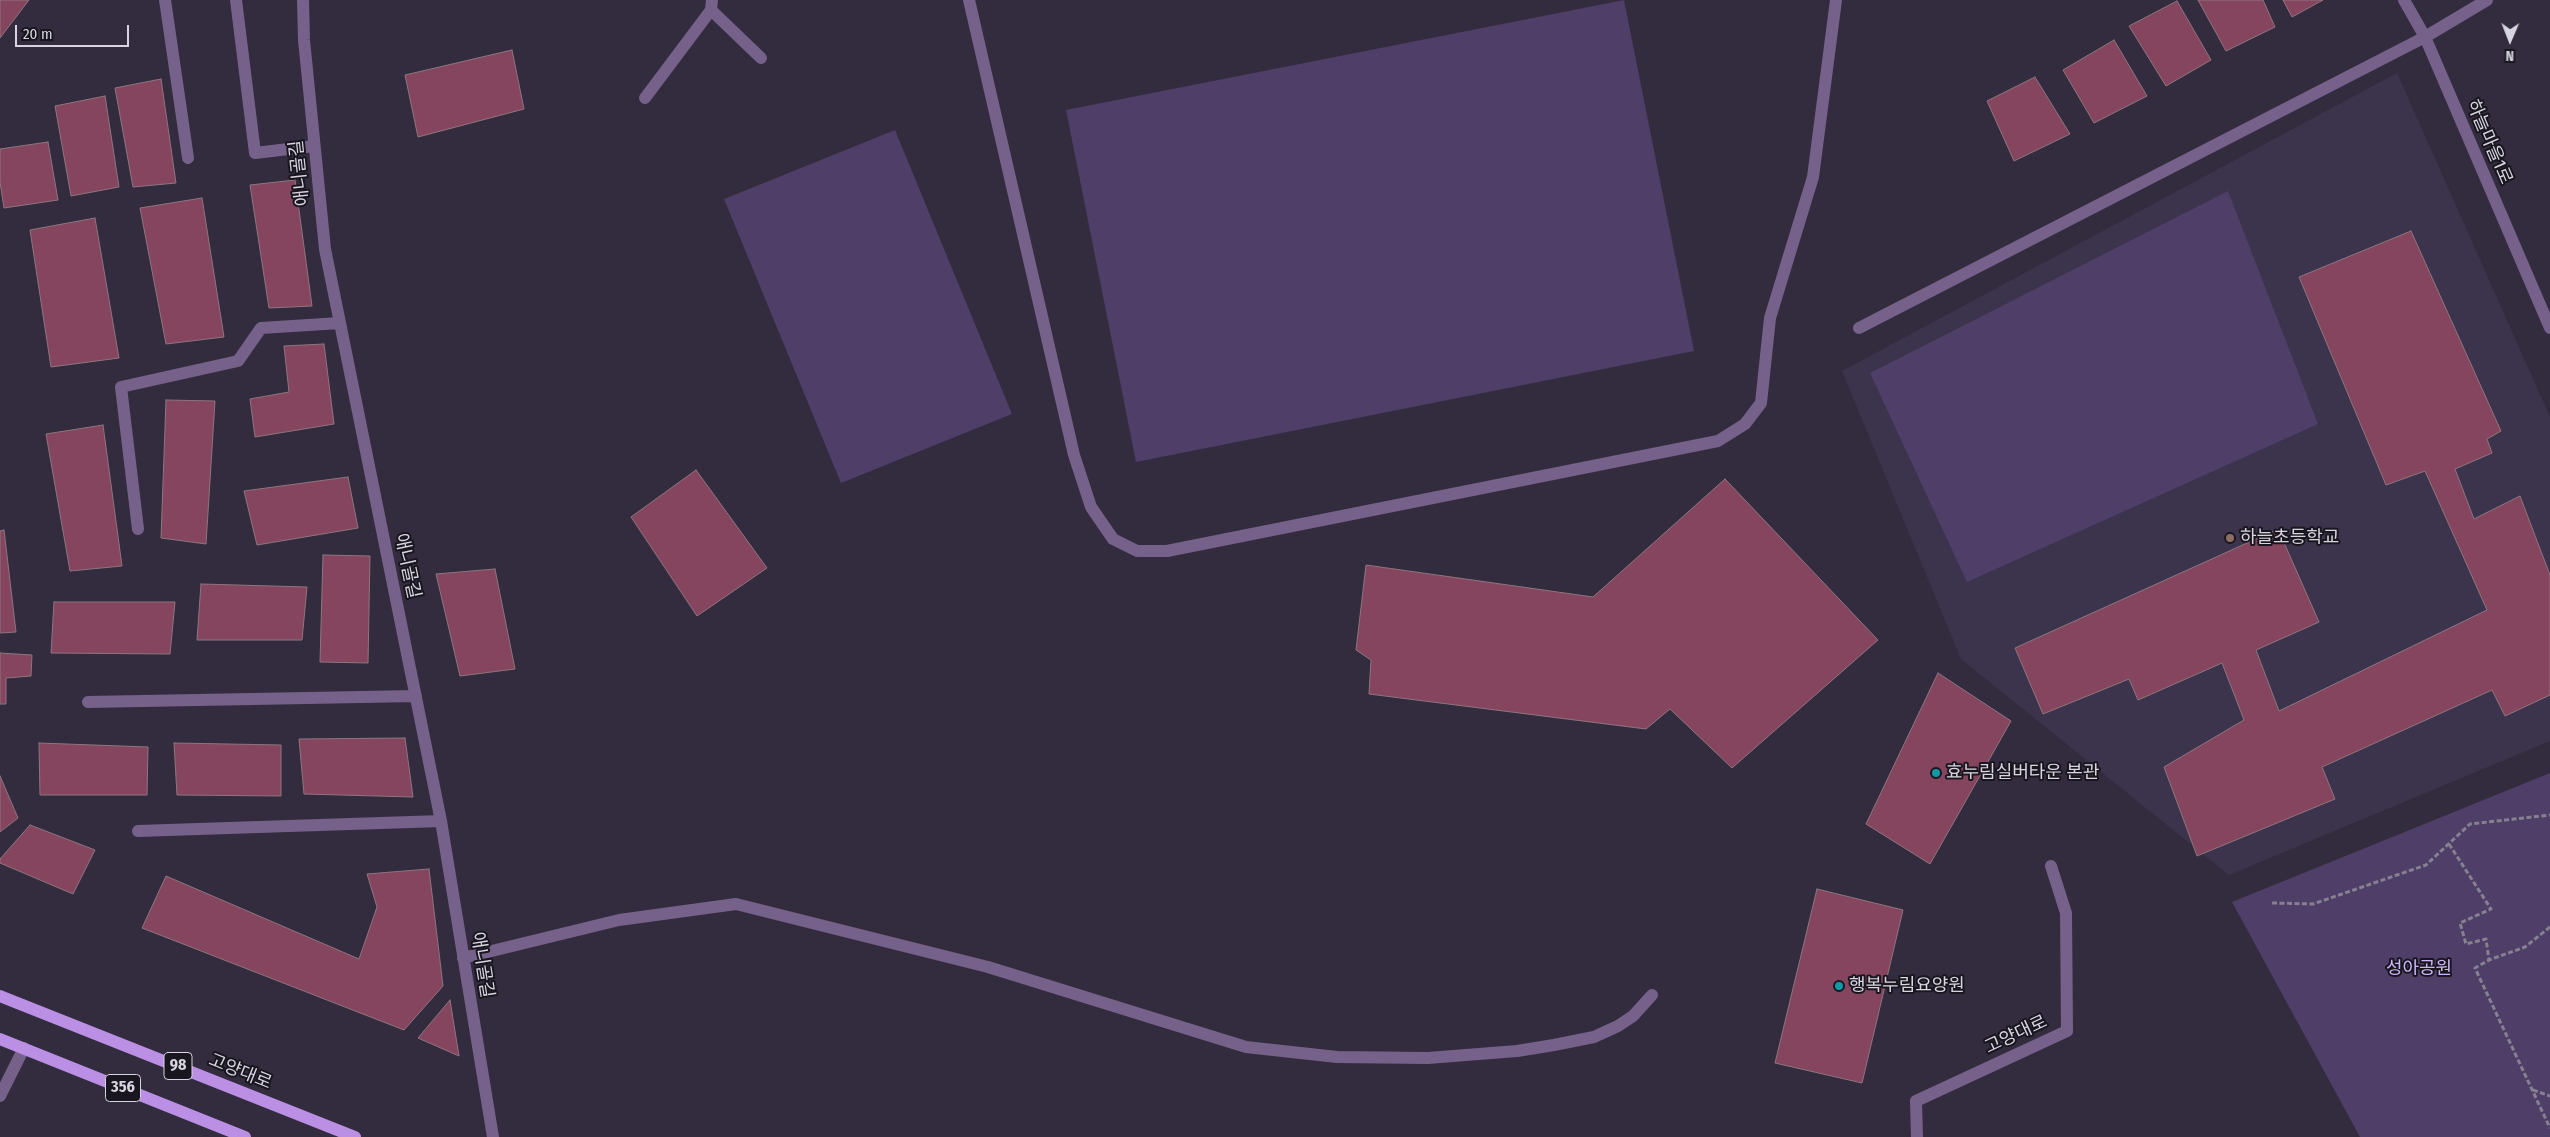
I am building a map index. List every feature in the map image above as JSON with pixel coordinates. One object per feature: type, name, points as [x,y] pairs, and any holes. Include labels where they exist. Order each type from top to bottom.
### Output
[{"type":"main road","name":"고양대로","points":[[0,996],[356,1137]]},
{"type":"main road","name":"356","points":[[0,1039],[245,1137]]},
{"type":"street","points":[[165,0],[188,158]]},
{"type":"street","points":[[236,0],[254,152],[314,146]]},
{"type":"street","name":"애니골길","points":[[303,0],[304,40],[325,249],[442,821],[493,1137]]},
{"type":"street","points":[[969,0],[1074,455],[1091,507],[1113,540],[1137,551],[1167,551],[1718,441],[1745,424],[1761,403],[1770,318],[1813,177],[1836,0]]},
{"type":"street","name":"하늘마을1로","points":[[2404,0],[2425,37],[2550,328]]},
{"type":"street","points":[[1859,328],[2425,37],[2487,0]]},
{"type":"street","points":[[645,98],[712,5],[761,58]]},
{"type":"street","points":[[138,529],[121,387],[238,361],[260,328],[340,323]]},
{"type":"street","points":[[88,702],[416,696]]},
{"type":"street","points":[[138,831],[442,821]]},
{"type":"street","name":"고양대로","points":[[1917,1137],[1916,1101],[2067,1031],[2066,913],[2051,866]]},
{"type":"street","points":[[463,958],[619,920],[736,904],[988,967],[1246,1047],[1337,1057],[1428,1058],[1517,1051],[1554,1045],[1594,1037],[1618,1026],[1632,1016],[1652,995]]},
{"type":"street","points":[[0,1096],[24,1048]]},
{"type":"path","points":[[2272,903],[2313,904],[2426,865],[2470,824],[2550,815]]},
{"type":"path","points":[[2449,844],[2491,909],[2460,923],[2466,944],[2486,939],[2489,960]]},
{"type":"path","points":[[2550,927],[2525,947],[2489,960],[2475,968],[2550,1128]]},
{"type":"path","points":[[2532,1090],[2550,1096]]},
{"type":"shaded area","name":"하늘초등학교","points":[[2397,73],[2550,417],[2550,741],[2229,875],[1961,659],[1842,371]]},
{"type":"green space","points":[[1624,0],[1694,351],[1136,462],[1066,110]]},
{"type":"green space","points":[[895,130],[1012,414],[841,483],[724,199]]},
{"type":"green space","points":[[2228,191],[2318,424],[1967,582],[1870,373]]},
{"type":"green space","name":"성아공원","points":[[2550,773],[2550,1137],[2360,1137],[2232,902]]},
{"type":"building","points":[[0,0],[29,0],[0,38]]},
{"type":"building","points":[[2198,0],[2263,0],[2275,27],[2226,51]]},
{"type":"building","points":[[2283,0],[2323,0],[2292,17]]},
{"type":"building","points":[[2177,1],[2211,60],[2166,86],[2129,26]]},
{"type":"building","points":[[2114,40],[2147,96],[2094,123],[2063,70]]},
{"type":"building","points":[[512,50],[524,109],[418,137],[405,75]]},
{"type":"building","points":[[2035,77],[2070,134],[2014,161],[1987,101]]},
{"type":"building","points":[[161,79],[176,183],[133,187],[115,88]]},
{"type":"building","points":[[105,96],[119,187],[71,196],[55,106]]},
{"type":"building","points":[[48,142],[58,200],[4,208],[0,182],[0,149]]},
{"type":"building","points":[[295,180],[312,306],[269,308],[250,185]]},
{"type":"building","points":[[202,198],[224,337],[166,344],[140,208]]},
{"type":"building","points":[[95,218],[119,358],[51,367],[30,230]]},
{"type":"building","points":[[2411,231],[2501,431],[2487,439],[2492,453],[2455,469],[2474,519],[2520,496],[2550,575],[2550,695],[2505,716],[2492,690],[2322,767],[2335,799],[2197,856],[2164,767],[2244,720],[2222,663],[2138,700],[2129,679],[2043,714],[2015,648],[2278,529],[2319,622],[2256,650],[2279,711],[2487,610],[2425,471],[2386,485],[2299,277]]},
{"type":"building","points":[[324,344],[334,424],[255,437],[250,399],[289,392],[284,346]]},
{"type":"building","points":[[166,400],[215,401],[206,544],[161,538]]},
{"type":"building","points":[[103,425],[122,566],[70,571],[46,434]]},
{"type":"building","points":[[696,470],[767,568],[697,616],[631,517]]},
{"type":"building","points":[[348,477],[358,528],[257,545],[244,491]]},
{"type":"building","points":[[1725,479],[1878,640],[1732,768],[1670,709],[1646,729],[1369,694],[1371,660],[1356,650],[1366,565],[1593,597]]},
{"type":"building","points":[[4,530],[16,632],[0,633],[0,531]]},
{"type":"building","points":[[323,555],[370,556],[368,663],[320,662]]},
{"type":"building","points":[[495,569],[515,669],[460,676],[436,574]]},
{"type":"building","points":[[201,584],[307,587],[302,640],[197,640]]},
{"type":"building","points":[[54,602],[175,602],[170,654],[51,653]]},
{"type":"building","points":[[0,653],[32,655],[31,676],[6,678],[6,704],[0,704]]},
{"type":"building","name":"효누림실버타운 본관","points":[[1938,673],[2011,721],[1930,864],[1866,824]]},
{"type":"building","points":[[405,738],[413,797],[304,794],[299,739]]},
{"type":"building","points":[[39,743],[148,747],[147,795],[40,795]]},
{"type":"building","points":[[174,743],[281,745],[281,796],[177,795]]},
{"type":"building","points":[[0,776],[18,818],[0,832]]},
{"type":"building","points":[[30,825],[95,850],[73,894],[0,863],[0,859]]},
{"type":"building","points":[[429,869],[443,986],[404,1030],[142,928],[166,876],[359,959],[377,907],[367,874]]},
{"type":"building","name":"행복누림요양원","points":[[1817,889],[1903,910],[1862,1083],[1775,1063]]},
{"type":"building","points":[[450,1000],[459,1056],[418,1038]]},
{"type":"place","name":"하늘초등학교","points":[[2230,538]]},
{"type":"place","name":"효누림실버타운 본관","points":[[1936,773]]},
{"type":"place","name":"행복누림요양원","points":[[1839,986]]}]
